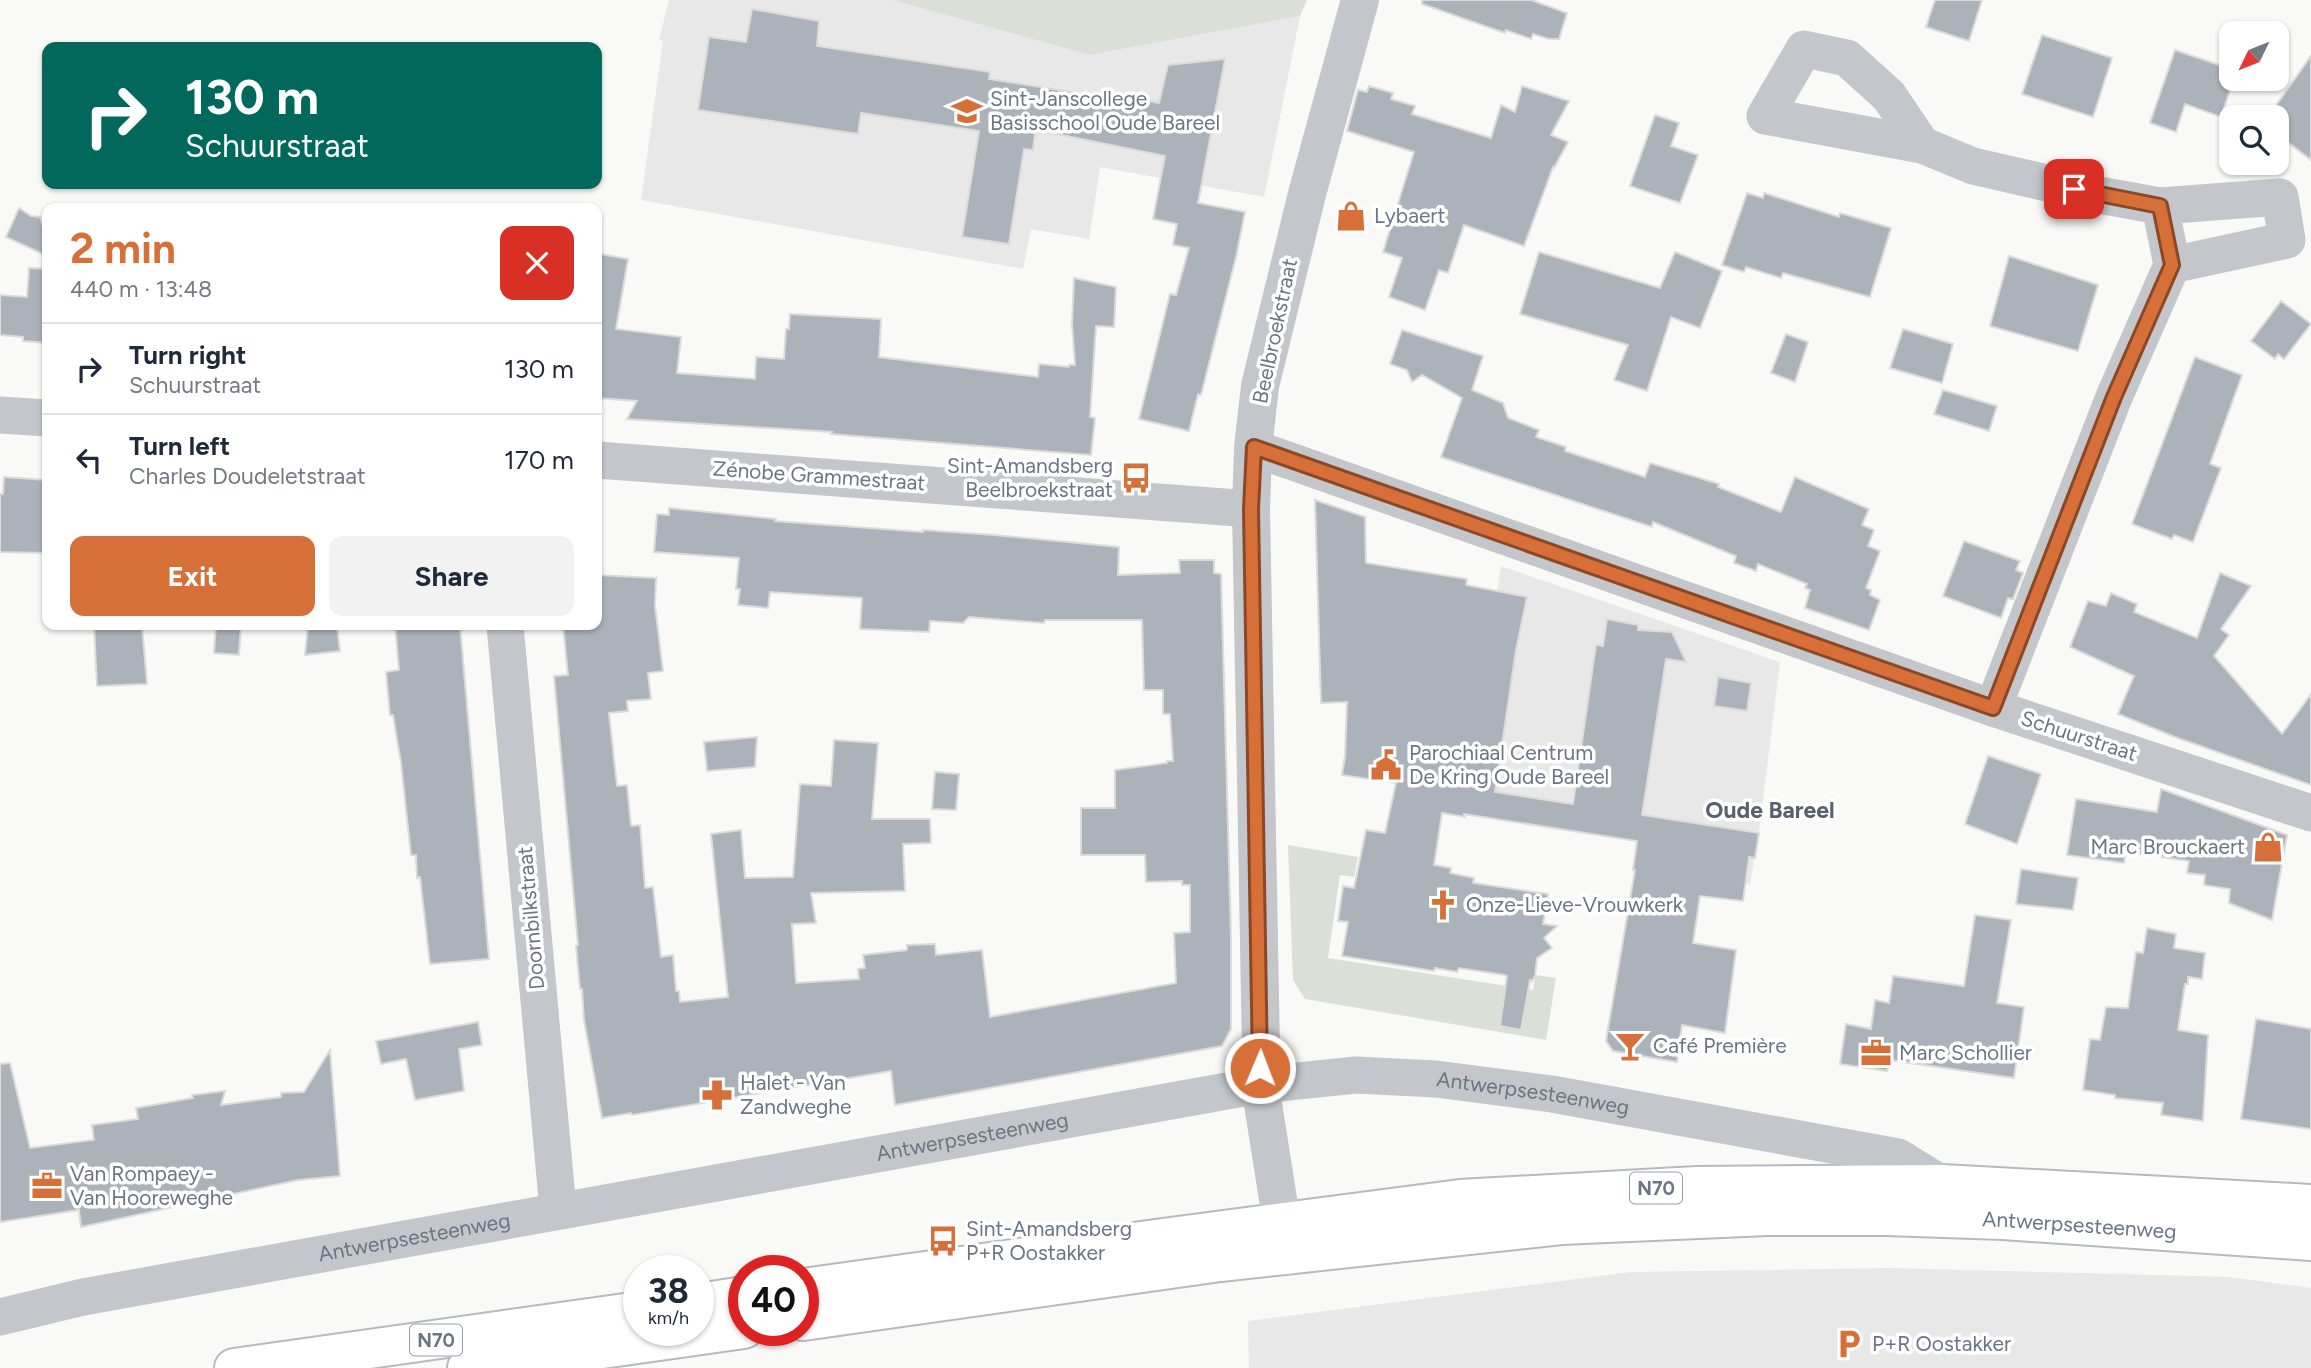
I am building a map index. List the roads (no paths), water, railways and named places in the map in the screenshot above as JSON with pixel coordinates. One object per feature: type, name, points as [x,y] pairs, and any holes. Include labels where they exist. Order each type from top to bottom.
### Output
[{"type":"main road","name":"Antwerpsesteenweg","points":[[819,1319],[1220,1262],[1284,1239],[1460,1199],[1684,1186],[1942,1184],[2311,1204]]},
{"type":"main road","name":"Antwerpsesteenweg","points":[[819,1286],[1284,1239],[1561,1224],[1814,1215],[2014,1221],[2311,1241]]},
{"type":"main road","name":"N70","points":[[234,1368],[623,1313]]},
{"type":"main road","name":"N70","points":[[467,1368],[728,1331]]},
{"type":"street","name":"Beelbroekstraat","points":[[1284,1239],[1260,1085],[1251,509],[1254,447],[1260,386],[1307,194],[1360,0]]},
{"type":"street","points":[[1922,145],[1973,166],[2160,206],[2280,197],[2287,240],[2172,265]]},
{"type":"street","points":[[1993,708],[2114,397],[2172,265],[2160,206]]},
{"type":"street","points":[[0,415],[42,418]]},
{"type":"street","name":"Schuurstraat","points":[[1254,447],[1993,708],[2311,813]]},
{"type":"street","name":"Zénobe Grammestraat","points":[[602,460],[1251,509]]},
{"type":"street","name":"Doornbilkstraat","points":[[505,630],[558,1210]]},
{"type":"street","name":"Antwerpsesteenweg","points":[[0,1317],[83,1297],[558,1210],[1260,1085],[1356,1075],[1436,1079],[1552,1094],[1898,1157],[1942,1184]]},
{"type":"place","name":"Sint-Janscollege Basisschool Oude Bareel","points":[[967,111]]},
{"type":"place","name":"Lybaert","points":[[1351,216]]},
{"type":"place","name":"Sint-Amandsberg Beelbroekstraat","points":[[1136,478]]},
{"type":"place","name":"Parochiaal Centrum De Kring Oude Bareel","points":[[1386,765]]},
{"type":"place","name":"Marc Brouckaert","points":[[2268,847]]},
{"type":"place","name":"Onze-Lieve-Vrouwkerk","points":[[1443,905]]},
{"type":"place","name":"Café Première","points":[[1630,1046]]},
{"type":"place","name":"Marc Schollier","points":[[1876,1053]]},
{"type":"place","name":"Halet - Van Zandweghe","points":[[717,1095]]},
{"type":"place","name":"Van Rompaey - Van Hooreweghe","points":[[47,1186]]},
{"type":"place","name":"Sint-Amandsberg P+R Oostakker","points":[[943,1241]]},
{"type":"place","name":"P+R Oostakker","points":[[1849,1344]]},
{"type":"district","name":"Oude Bareel","points":[[1770,810]]}]
